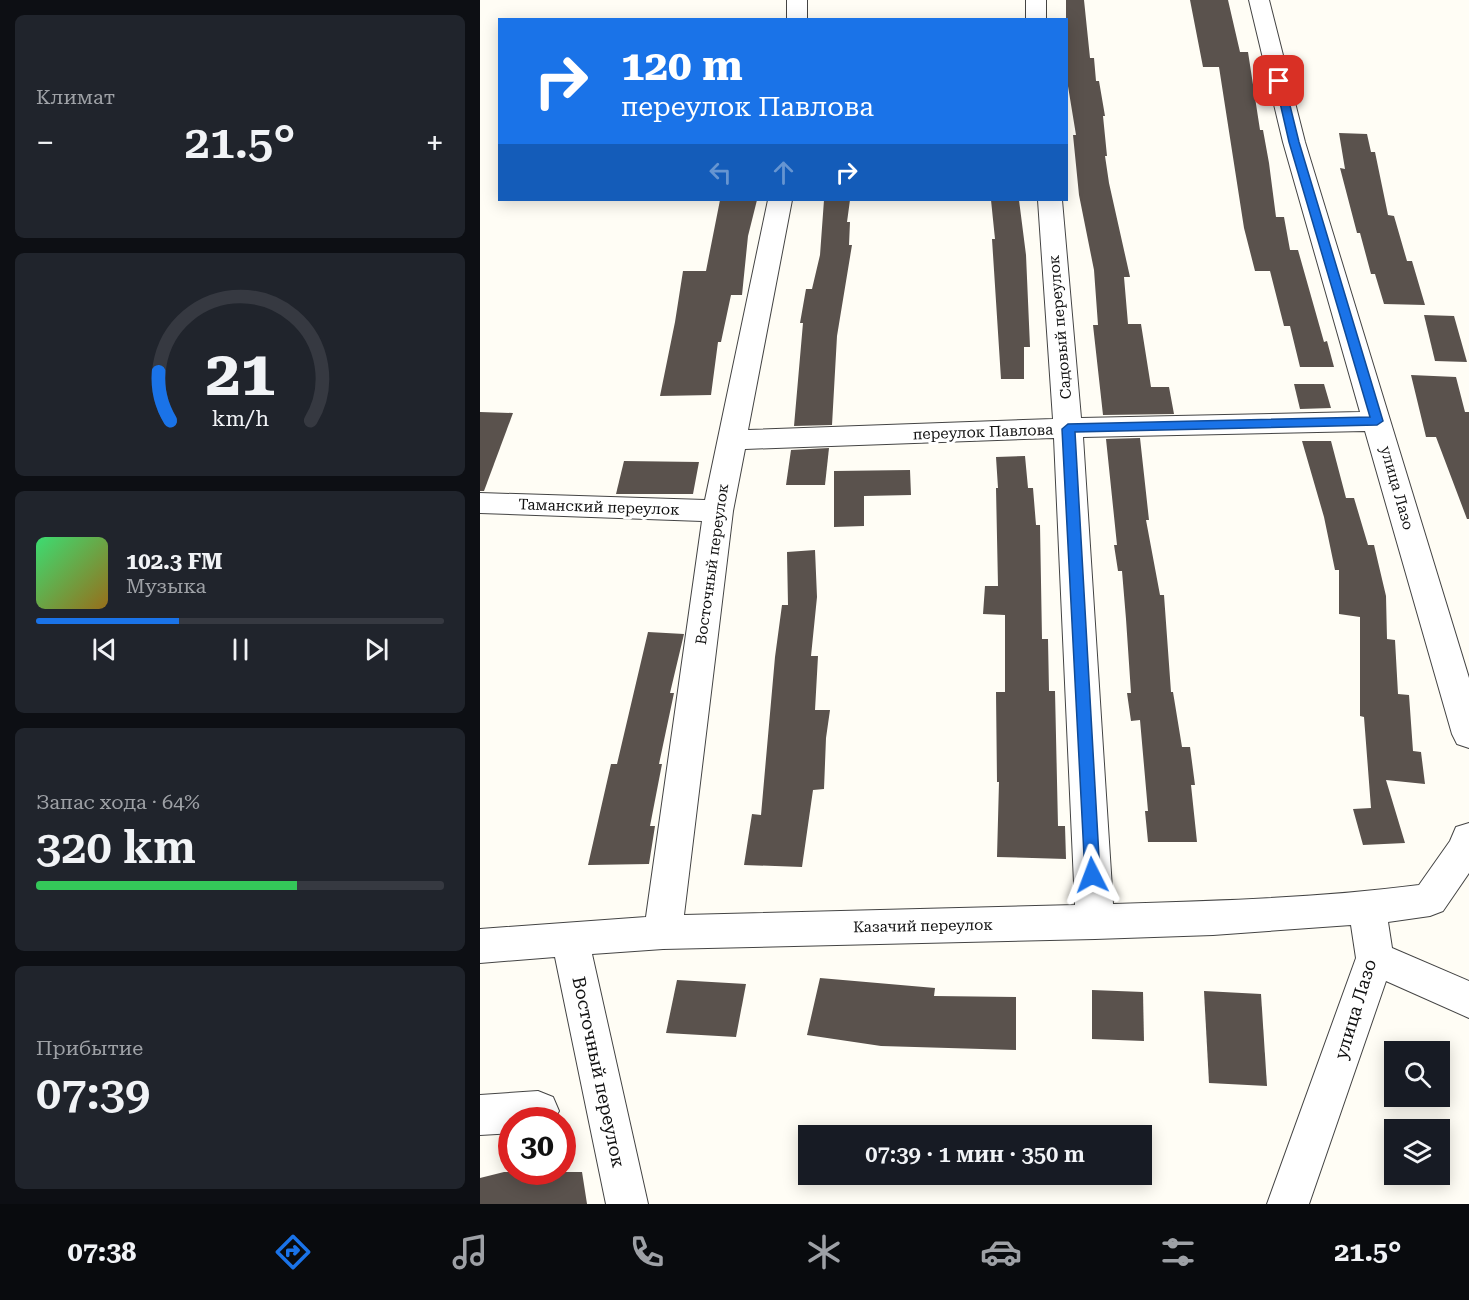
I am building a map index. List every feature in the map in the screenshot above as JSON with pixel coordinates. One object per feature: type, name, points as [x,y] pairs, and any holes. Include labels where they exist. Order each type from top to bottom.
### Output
[{"type":"street","points":[[797,0],[797,18]]},
{"type":"street","points":[[1036,0],[1036,18]]},
{"type":"street","name":"улица Лазо","points":[[1259,0],[1294,142],[1469,734]]},
{"type":"street","name":"Восточный переулок","points":[[663,932],[718,511],[780,201]]},
{"type":"street","name":"Садовый переулок","points":[[1050,201],[1068,429],[1095,922]]},
{"type":"street","name":"переулок Павлова","points":[[732,440],[1377,421]]},
{"type":"street","name":"Таманский переулок","points":[[480,502],[718,511]]},
{"type":"street","points":[[1367,908],[1430,900],[1467,846],[1469,838]]},
{"type":"street","name":"улица Лазо","points":[[1288,1204],[1375,958],[1367,908]]},
{"type":"street","name":"Казачий переулок","points":[[480,946],[663,932],[1213,918],[1367,908]]},
{"type":"street","name":"Восточный переулок","points":[[570,940],[627,1204]]},
{"type":"street","points":[[1375,958],[1469,1000]]},
{"type":"street","points":[[480,1115],[498,1114]]},
{"type":"building","points":[[1066,0],[1084,0],[1090,58],[1094,58],[1096,81],[1099,81],[1105,116],[1103,116],[1107,156],[1105,156],[1109,183],[1130,277],[1124,277],[1128,324],[1141,324],[1151,387],[1169,387],[1174,414],[1103,415],[1093,325],[1098,325],[1094,270],[1079,195],[1073,135],[1076,135],[1068,86],[1068,18],[1066,18]]},
{"type":"building","points":[[1190,0],[1228,0],[1240,52],[1248,52],[1260,130],[1263,130],[1269,163],[1276,217],[1284,217],[1290,250],[1298,250],[1324,342],[1327,341],[1334,367],[1300,367],[1290,326],[1284,326],[1270,271],[1255,271],[1244,228],[1219,67],[1203,67]]},
{"type":"building","points":[[1339,133],[1367,134],[1371,152],[1375,152],[1388,215],[1394,216],[1407,261],[1412,261],[1425,305],[1384,304],[1375,274],[1371,274],[1360,233],[1357,233],[1340,168],[1345,169]]},
{"type":"building","points":[[720,201],[757,201],[748,236],[742,295],[731,295],[721,342],[718,342],[711,395],[660,396],[683,271],[706,271]]},
{"type":"building","points":[[824,201],[850,201],[847,222],[850,222],[849,245],[852,245],[837,336],[832,425],[794,426],[803,323],[800,323],[806,289],[812,289],[820,255]]},
{"type":"building","points":[[991,201],[1019,201],[1026,255],[1030,347],[1024,347],[1024,379],[1001,379],[992,239],[995,239]]},
{"type":"building","points":[[1424,315],[1454,316],[1467,362],[1435,361]]},
{"type":"building","points":[[1411,375],[1456,377],[1465,412],[1469,412],[1469,519],[1467,519],[1436,437],[1426,437]]},
{"type":"building","points":[[1294,384],[1324,384],[1331,408],[1300,409]]},
{"type":"building","points":[[480,412],[513,413],[484,491],[480,491]]},
{"type":"building","points":[[1140,438],[1149,520],[1146,520],[1160,595],[1164,595],[1171,692],[1173,692],[1182,747],[1190,747],[1195,785],[1191,785],[1197,842],[1148,842],[1145,811],[1148,811],[1140,720],[1131,721],[1127,693],[1131,693],[1126,619],[1122,571],[1118,571],[1114,545],[1117,545],[1106,439]]},
{"type":"building","points":[[1302,441],[1331,441],[1346,498],[1354,498],[1368,545],[1374,545],[1386,596],[1387,639],[1395,640],[1398,694],[1409,695],[1413,751],[1421,752],[1425,784],[1386,780],[1405,843],[1363,845],[1353,809],[1371,808],[1364,717],[1360,716],[1360,617],[1339,614],[1339,570],[1335,570],[1324,517]]},
{"type":"building","points":[[829,448],[825,485],[786,485],[791,450]]},
{"type":"building","points":[[1025,456],[1028,488],[1033,488],[1036,525],[1040,525],[1042,639],[1048,639],[1049,691],[1055,691],[1058,826],[1065,826],[1066,859],[997,857],[999,782],[997,782],[996,692],[1005,692],[1005,615],[983,614],[985,586],[998,586],[996,457]]},
{"type":"building","points":[[624,461],[699,462],[693,494],[616,494]]},
{"type":"building","points":[[910,470],[911,495],[864,496],[864,526],[834,527],[834,471]]},
{"type":"building","points":[[815,550],[817,597],[811,656],[818,656],[815,710],[830,710],[826,738],[824,789],[813,790],[802,867],[744,865],[752,814],[761,815],[775,657],[782,605],[788,605],[787,552]]},
{"type":"building","points":[[648,632],[684,634],[670,693],[674,693],[659,764],[662,764],[650,826],[655,826],[649,864],[588,865],[611,764],[617,764]]},
{"type":"building","points":[[820,978],[935,988],[934,996],[1016,997],[1016,1050],[881,1046],[807,1035]]},
{"type":"building","points":[[677,980],[746,984],[736,1037],[666,1033]]},
{"type":"building","points":[[1092,990],[1143,992],[1144,1041],[1092,1039]]},
{"type":"building","points":[[1204,991],[1261,994],[1267,1086],[1209,1083]]},
{"type":"building","points":[[576,1172],[582,1172],[587,1204],[480,1204],[480,1178],[498,1174],[498,1185],[576,1185]]},
{"type":"route","points":[[1092,875],[1068,429],[1377,421],[1294,142],[1279,81]]}]
